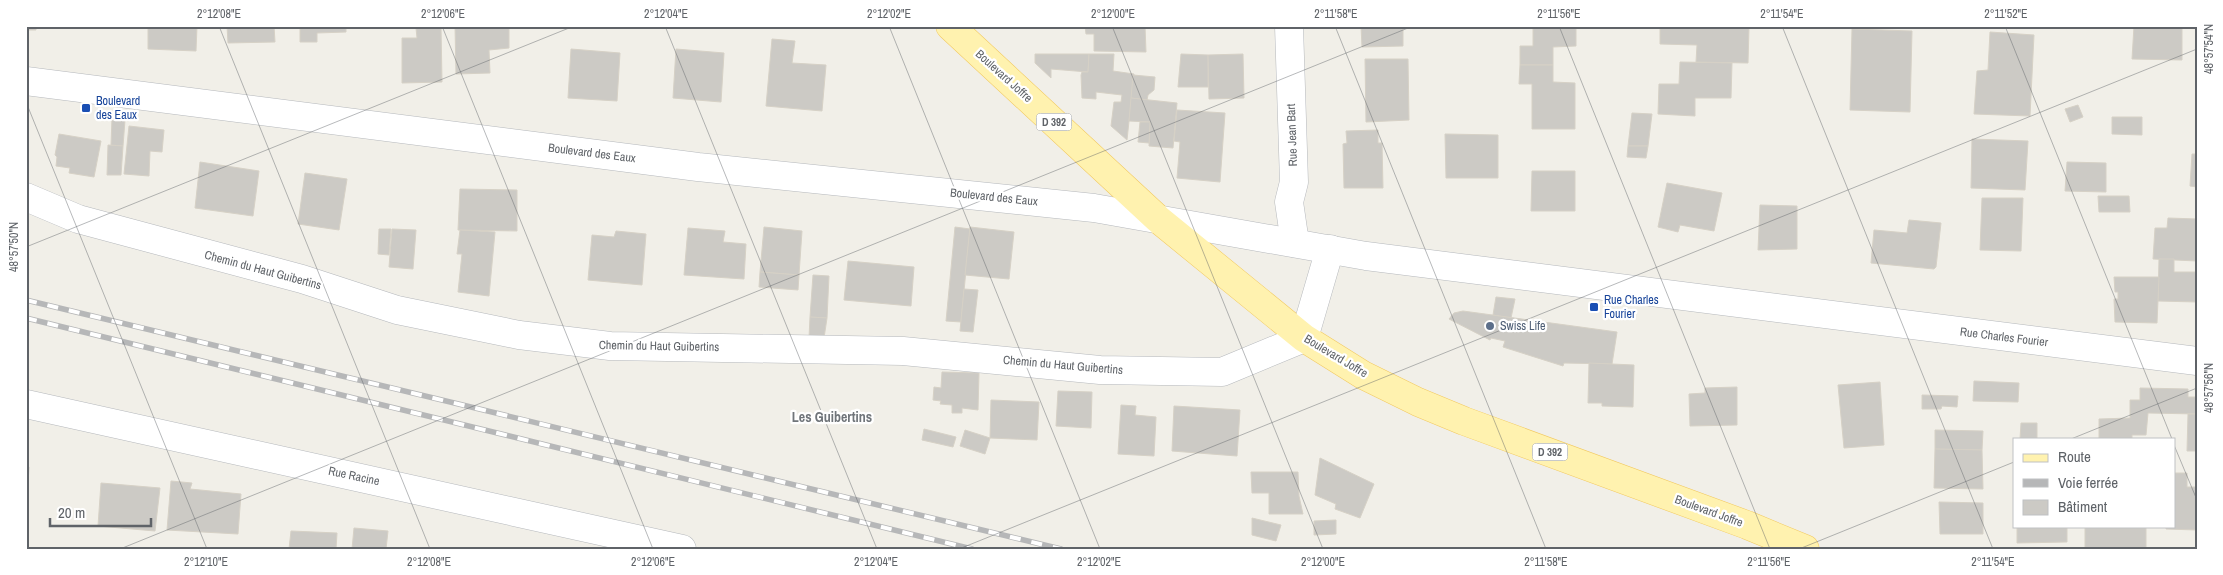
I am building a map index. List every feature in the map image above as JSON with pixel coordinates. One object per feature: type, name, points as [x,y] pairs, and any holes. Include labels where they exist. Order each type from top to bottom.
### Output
[{"type":"main road","name":"Boulevard Joffre","points":[[950,26],[1158,219],[1304,338],[1363,375],[1426,405],[1747,525],[1805,549]]},
{"type":"street","name":"Rue Jean Bart","points":[[1289,26],[1294,182],[1289,202],[1296,242]]},
{"type":"street","name":"Boulevard des Eaux","points":[[26,80],[698,167],[1077,206],[1158,219]]},
{"type":"street","name":"Chemin du Haut Guibertins","points":[[26,198],[78,219],[302,279],[397,310],[519,335],[601,345],[903,351],[1100,370],[1222,372],[1304,338]]},
{"type":"street","name":"Rue Charles Fourier","points":[[1158,219],[1330,249],[1561,282],[2197,361]]},
{"type":"street","points":[[1304,338],[1330,249]]},
{"type":"street","name":"Rue Racine","points":[[26,404],[682,549]]},
{"type":"building","points":[[26,26],[71,26],[36,27],[36,30],[26,30]]},
{"type":"building","points":[[148,26],[197,26],[196,51],[148,49]]},
{"type":"building","points":[[227,26],[274,26],[275,42],[228,43]]},
{"type":"building","points":[[300,26],[346,26],[346,32],[317,33],[317,42],[300,42]]},
{"type":"building","points":[[455,26],[509,26],[509,48],[489,50],[490,73],[456,74]]},
{"type":"building","points":[[1085,26],[1145,26],[1146,52],[1094,51],[1094,34],[1086,34]]},
{"type":"building","points":[[1361,26],[1403,26],[1403,46],[1362,47]]},
{"type":"building","points":[[1533,26],[1576,26],[1576,46],[1553,47],[1553,65],[1520,65],[1520,46],[1533,46]]},
{"type":"building","points":[[1660,26],[1749,27],[1748,63],[1696,62],[1697,45],[1660,44]]},
{"type":"building","points":[[2134,26],[2182,26],[2182,60],[2132,59]]},
{"type":"building","points":[[441,27],[442,82],[402,83],[402,38],[417,38],[416,28]]},
{"type":"building","points":[[1852,29],[1912,31],[1910,112],[1850,110]]},
{"type":"building","points":[[1990,32],[2034,35],[2030,116],[1974,114],[1977,71],[1988,70]]},
{"type":"building","points":[[772,39],[795,41],[792,63],[826,65],[822,111],[766,106]]},
{"type":"building","points":[[571,49],[620,53],[617,101],[568,98]]},
{"type":"building","points":[[676,49],[724,53],[721,102],[673,98]]},
{"type":"building","points":[[1035,54],[1089,54],[1088,72],[1051,69],[1051,78],[1035,63]]},
{"type":"building","points":[[1089,54],[1114,54],[1113,71],[1134,74],[1127,140],[1111,126],[1114,102],[1121,102],[1122,95],[1096,92],[1096,99],[1082,98],[1081,75],[1082,72],[1088,72]]},
{"type":"building","points":[[1181,54],[1208,55],[1208,87],[1178,87]]},
{"type":"building","points":[[1243,54],[1244,98],[1209,99],[1208,55]]},
{"type":"building","points":[[1365,59],[1408,59],[1409,120],[1366,122]]},
{"type":"building","points":[[1680,62],[1732,63],[1731,98],[1695,98],[1695,116],[1658,114],[1659,84],[1679,84]]},
{"type":"building","points":[[1520,65],[1553,65],[1553,82],[1575,83],[1575,129],[1532,129],[1532,84],[1519,84]]},
{"type":"building","points":[[1133,75],[1155,77],[1154,90],[1148,95],[1147,100],[1131,98]]},
{"type":"building","points":[[1131,98],[1177,103],[1173,148],[1149,146],[1150,122],[1129,121]]},
{"type":"building","points":[[2078,105],[2083,117],[2070,122],[2065,109]]},
{"type":"building","points":[[1177,110],[1225,113],[1220,182],[1177,178],[1180,142],[1174,141]]},
{"type":"building","points":[[1632,113],[1652,114],[1648,146],[1628,146]]},
{"type":"building","points":[[2112,117],[2142,117],[2142,135],[2112,134]]},
{"type":"building","points":[[112,118],[125,120],[123,146],[111,145]]},
{"type":"building","points":[[1140,122],[1150,122],[1149,143],[1138,142]]},
{"type":"building","points":[[129,126],[164,130],[162,152],[150,151],[149,176],[124,174]]},
{"type":"building","points":[[1378,130],[1378,143],[1382,143],[1383,188],[1344,188],[1343,144],[1347,143],[1346,131]]},
{"type":"building","points":[[59,134],[101,141],[94,177],[69,173],[70,168],[56,166],[57,157],[55,155]]},
{"type":"building","points":[[1445,134],[1498,135],[1498,178],[1446,178]]},
{"type":"building","points":[[1972,139],[2028,141],[2025,190],[1971,188]]},
{"type":"building","points":[[108,145],[123,146],[121,175],[107,175]]},
{"type":"building","points":[[1628,146],[1648,146],[1646,158],[1627,157]]},
{"type":"building","points":[[2192,154],[2197,154],[2197,187],[2190,186]]},
{"type":"building","points":[[200,162],[259,171],[253,216],[195,208]]},
{"type":"building","points":[[2067,162],[2106,163],[2106,192],[2065,191]]},
{"type":"building","points":[[1532,171],[1575,171],[1575,211],[1531,211]]},
{"type":"building","points":[[305,173],[347,179],[339,230],[298,224]]},
{"type":"building","points":[[1667,183],[1722,193],[1714,231],[1680,225],[1678,232],[1658,227]]},
{"type":"building","points":[[460,189],[517,190],[517,231],[458,230]]},
{"type":"building","points":[[2098,196],[2129,196],[2130,212],[2099,212]]},
{"type":"building","points":[[1982,198],[2023,198],[2021,251],[1980,250]]},
{"type":"building","points":[[1760,205],[1797,206],[1797,249],[1758,250]]},
{"type":"building","points":[[2168,218],[2197,219],[2197,261],[2153,259],[2155,228],[2167,228]]},
{"type":"building","points":[[1909,220],[1941,223],[1936,267],[1934,269],[1871,263],[1874,230],[1907,233]]},
{"type":"building","points":[[764,227],[802,231],[799,275],[760,272]]},
{"type":"building","points":[[955,227],[970,229],[961,322],[946,321]]},
{"type":"building","points":[[970,227],[1014,232],[1009,279],[965,275]]},
{"type":"building","points":[[688,228],[725,231],[723,242],[746,244],[744,279],[684,275]]},
{"type":"building","points":[[379,229],[391,229],[389,255],[378,254]]},
{"type":"building","points":[[392,229],[416,230],[413,269],[389,267]]},
{"type":"building","points":[[460,230],[495,232],[489,296],[458,292],[462,254],[457,254]]},
{"type":"building","points":[[616,231],[646,234],[642,285],[588,280],[592,235],[614,237]]},
{"type":"building","points":[[2159,259],[2174,259],[2174,272],[2197,272],[2197,302],[2158,301]]},
{"type":"building","points":[[848,261],[914,267],[911,306],[844,300]]},
{"type":"building","points":[[760,272],[799,275],[798,290],[759,287]]},
{"type":"building","points":[[813,275],[829,276],[827,318],[810,317]]},
{"type":"building","points":[[2114,277],[2159,277],[2157,323],[2115,322],[2114,299],[2118,299],[2118,292],[2115,292]]},
{"type":"building","points":[[964,289],[978,290],[973,332],[960,331]]},
{"type":"building","points":[[1496,297],[1515,299],[1511,318],[1493,315]]},
{"type":"building","points":[[1463,311],[1617,332],[1612,364],[1564,363],[1563,366],[1503,347],[1505,341],[1491,338],[1490,340],[1449,319],[1454,313]]},
{"type":"building","points":[[810,317],[827,318],[824,338],[809,338]]},
{"type":"building","points":[[1589,363],[1634,365],[1633,407],[1602,406],[1602,403],[1588,403]]},
{"type":"building","points":[[942,372],[979,373],[978,410],[962,408],[962,413],[952,413],[952,405],[940,404],[941,401],[933,400],[934,387],[941,388]]},
{"type":"building","points":[[1974,381],[2019,383],[2018,402],[1973,401]]},
{"type":"building","points":[[1880,382],[1884,445],[1844,448],[1838,385]]},
{"type":"building","points":[[1737,387],[1737,425],[1690,426],[1689,394],[1705,393],[1705,388]]},
{"type":"building","points":[[2140,388],[2188,389],[2188,397],[2197,397],[2197,414],[2148,413],[2146,435],[2132,435],[2132,438],[2099,438],[2099,419],[2130,418],[2130,400],[2140,400]]},
{"type":"building","points":[[1058,391],[1092,392],[1091,428],[1056,426]]},
{"type":"building","points":[[1922,395],[1958,396],[1957,407],[1942,406],[1941,409],[1922,409]]},
{"type":"building","points":[[991,400],[1039,402],[1037,440],[990,438]]},
{"type":"building","points":[[1121,405],[1136,406],[1135,415],[1156,417],[1154,456],[1118,454]]},
{"type":"building","points":[[1174,406],[1240,410],[1237,456],[1172,451]]},
{"type":"building","points":[[2188,414],[2197,414],[2197,451],[2187,451]]},
{"type":"building","points":[[2021,423],[2037,423],[2037,438],[2020,438]]},
{"type":"building","points":[[924,429],[956,437],[953,447],[922,440]]},
{"type":"building","points":[[965,430],[990,438],[985,454],[960,446]]},
{"type":"building","points":[[1935,430],[1983,431],[1982,450],[1935,449]]},
{"type":"building","points":[[1935,449],[1982,450],[1983,489],[1934,488]]},
{"type":"building","points":[[1320,458],[1374,484],[1360,518],[1335,509],[1336,504],[1315,495]]},
{"type":"building","points":[[26,466],[29,467],[27,501],[26,501]]},
{"type":"building","points":[[1251,472],[1298,472],[1299,496],[1303,514],[1269,514],[1269,493],[1252,493]]},
{"type":"building","points":[[2176,473],[2187,473],[2187,487],[2197,487],[2197,530],[2166,529],[2176,528]]},
{"type":"building","points":[[171,481],[192,483],[190,489],[241,494],[238,534],[167,530]]},
{"type":"building","points":[[101,483],[160,488],[155,531],[98,526]]},
{"type":"building","points":[[1939,502],[1983,503],[1983,534],[1940,534]]},
{"type":"building","points":[[1252,518],[1281,525],[1276,541],[1252,535]]},
{"type":"building","points":[[1336,520],[1336,534],[1314,535],[1314,521]]},
{"type":"building","points":[[354,528],[388,531],[386,549],[352,549]]},
{"type":"building","points":[[2017,528],[2067,528],[2067,542],[2017,543]]},
{"type":"building","points":[[2085,528],[2146,528],[2146,549],[2085,549]]},
{"type":"building","points":[[291,531],[337,533],[336,549],[289,549]]},
{"type":"railway","points":[[26,300],[1061,549]]},
{"type":"railway","points":[[26,318],[972,549]]},
{"type":"place","name":"Boulevard des Eaux","points":[[86,108]]},
{"type":"place","name":"Rue Charles Fourier","points":[[1594,307]]},
{"type":"place","name":"Swiss Life","points":[[1490,326]]},
{"type":"district","name":"Les Guibertins","points":[[832,417]]}]
